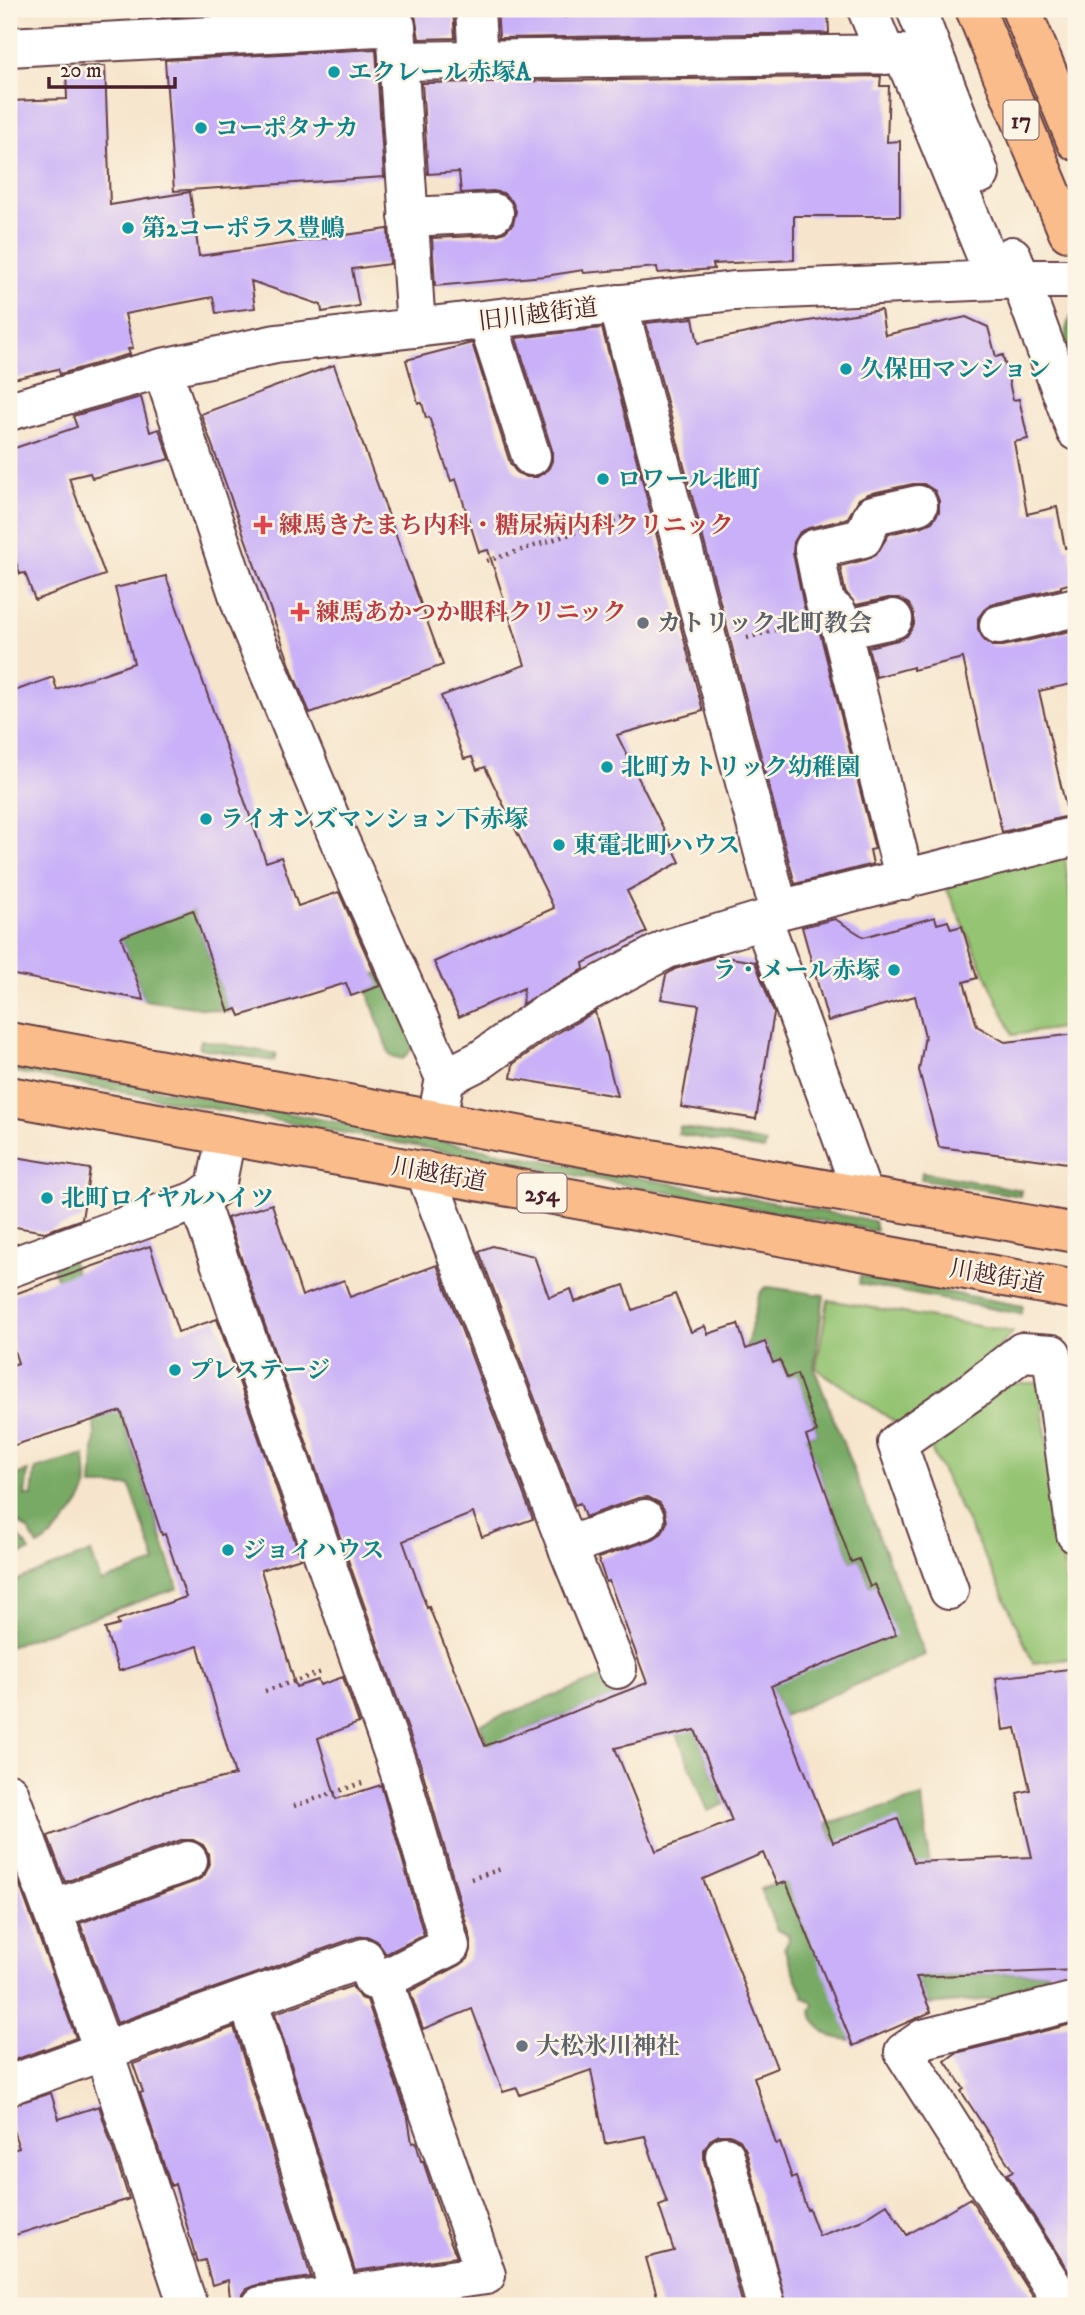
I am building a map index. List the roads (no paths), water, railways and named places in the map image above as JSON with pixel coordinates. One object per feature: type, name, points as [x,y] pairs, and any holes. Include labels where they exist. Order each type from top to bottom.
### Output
[{"type":"highway","name":"17","points":[[975,9],[1068,232]]},
{"type":"highway","name":"17","points":[[1021,9],[1076,141]]},
{"type":"highway","name":"254","points":[[9,1042],[1076,1233]]},
{"type":"highway","name":"川越街道","points":[[9,1096],[1076,1290]]},
{"type":"street","points":[[475,9],[478,61]]},
{"type":"street","points":[[867,9],[886,55]]},
{"type":"street","points":[[916,9],[1009,279]]},
{"type":"street","points":[[9,47],[396,26],[416,328]]},
{"type":"street","points":[[398,61],[902,54],[1009,279],[1076,431]]},
{"type":"street","points":[[408,217],[494,213]]},
{"type":"street","name":"旧川越街道","points":[[9,411],[162,368],[276,344],[734,291],[1009,279],[1076,279]]},
{"type":"street","points":[[618,304],[709,649],[771,915],[863,1195]]},
{"type":"street","points":[[487,320],[531,456]]},
{"type":"street","points":[[162,368],[243,609],[338,837],[445,1078],[437,1120]]},
{"type":"street","points":[[905,880],[839,622],[825,603],[814,549],[863,538],[873,515],[918,505]]},
{"type":"street","points":[[999,625],[1076,607]]},
{"type":"street","points":[[839,622],[893,619]]},
{"type":"street","points":[[445,1078],[481,1060],[542,1016],[667,949],[771,915],[1076,836]]},
{"type":"street","points":[[9,1268],[198,1200],[216,1187],[226,1136]]},
{"type":"street","points":[[425,1171],[567,1546],[617,1669]]},
{"type":"street","points":[[9,2085],[103,2049],[364,1958],[373,1980],[383,1980],[450,1946],[399,1770],[198,1200]]},
{"type":"street","points":[[949,1590],[897,1443],[975,1389],[1022,1352],[1052,1354],[1076,1534]]},
{"type":"street","points":[[567,1546],[645,1519]]},
{"type":"street","points":[[9,1793],[103,2049],[188,2306]]},
{"type":"street","points":[[52,1910],[188,1861]]},
{"type":"street","points":[[261,2306],[486,2275],[383,1980]]},
{"type":"street","points":[[248,1999],[340,2295]]},
{"type":"street","points":[[1065,2306],[904,2052],[923,2039],[1076,2001]]},
{"type":"street","points":[[725,2156],[766,2306]]},
{"type":"place","name":"エクレール赤塚A","points":[[334,72]]},
{"type":"place","name":"コーポタナカ","points":[[201,128]]},
{"type":"place","name":"第2コーポラス豊嶋","points":[[128,228]]},
{"type":"place","name":"久保田マンション","points":[[846,369]]},
{"type":"place","name":"ロワール北町","points":[[603,479]]},
{"type":"place","name":"練馬きたまち内科・糖尿病内科クリニック","points":[[263,525]]},
{"type":"place","name":"練馬あかつか眼科クリニック","points":[[300,612]]},
{"type":"place","name":"カトリック北町教会","points":[[643,623]]},
{"type":"place","name":"北町カトリック幼稚園","points":[[607,767]]},
{"type":"place","name":"ライオンズマンション下赤塚","points":[[206,819]]},
{"type":"place","name":"東電北町ハウス","points":[[559,845]]},
{"type":"place","name":"ラ・メール赤塚","points":[[894,970]]},
{"type":"place","name":"北町ロイヤルハイツ","points":[[47,1198]]},
{"type":"place","name":"プレステージ","points":[[175,1370]]},
{"type":"place","name":"ジョイハウス","points":[[228,1550]]},
{"type":"place","name":"大松氷川神社","points":[[522,2046]]}]
